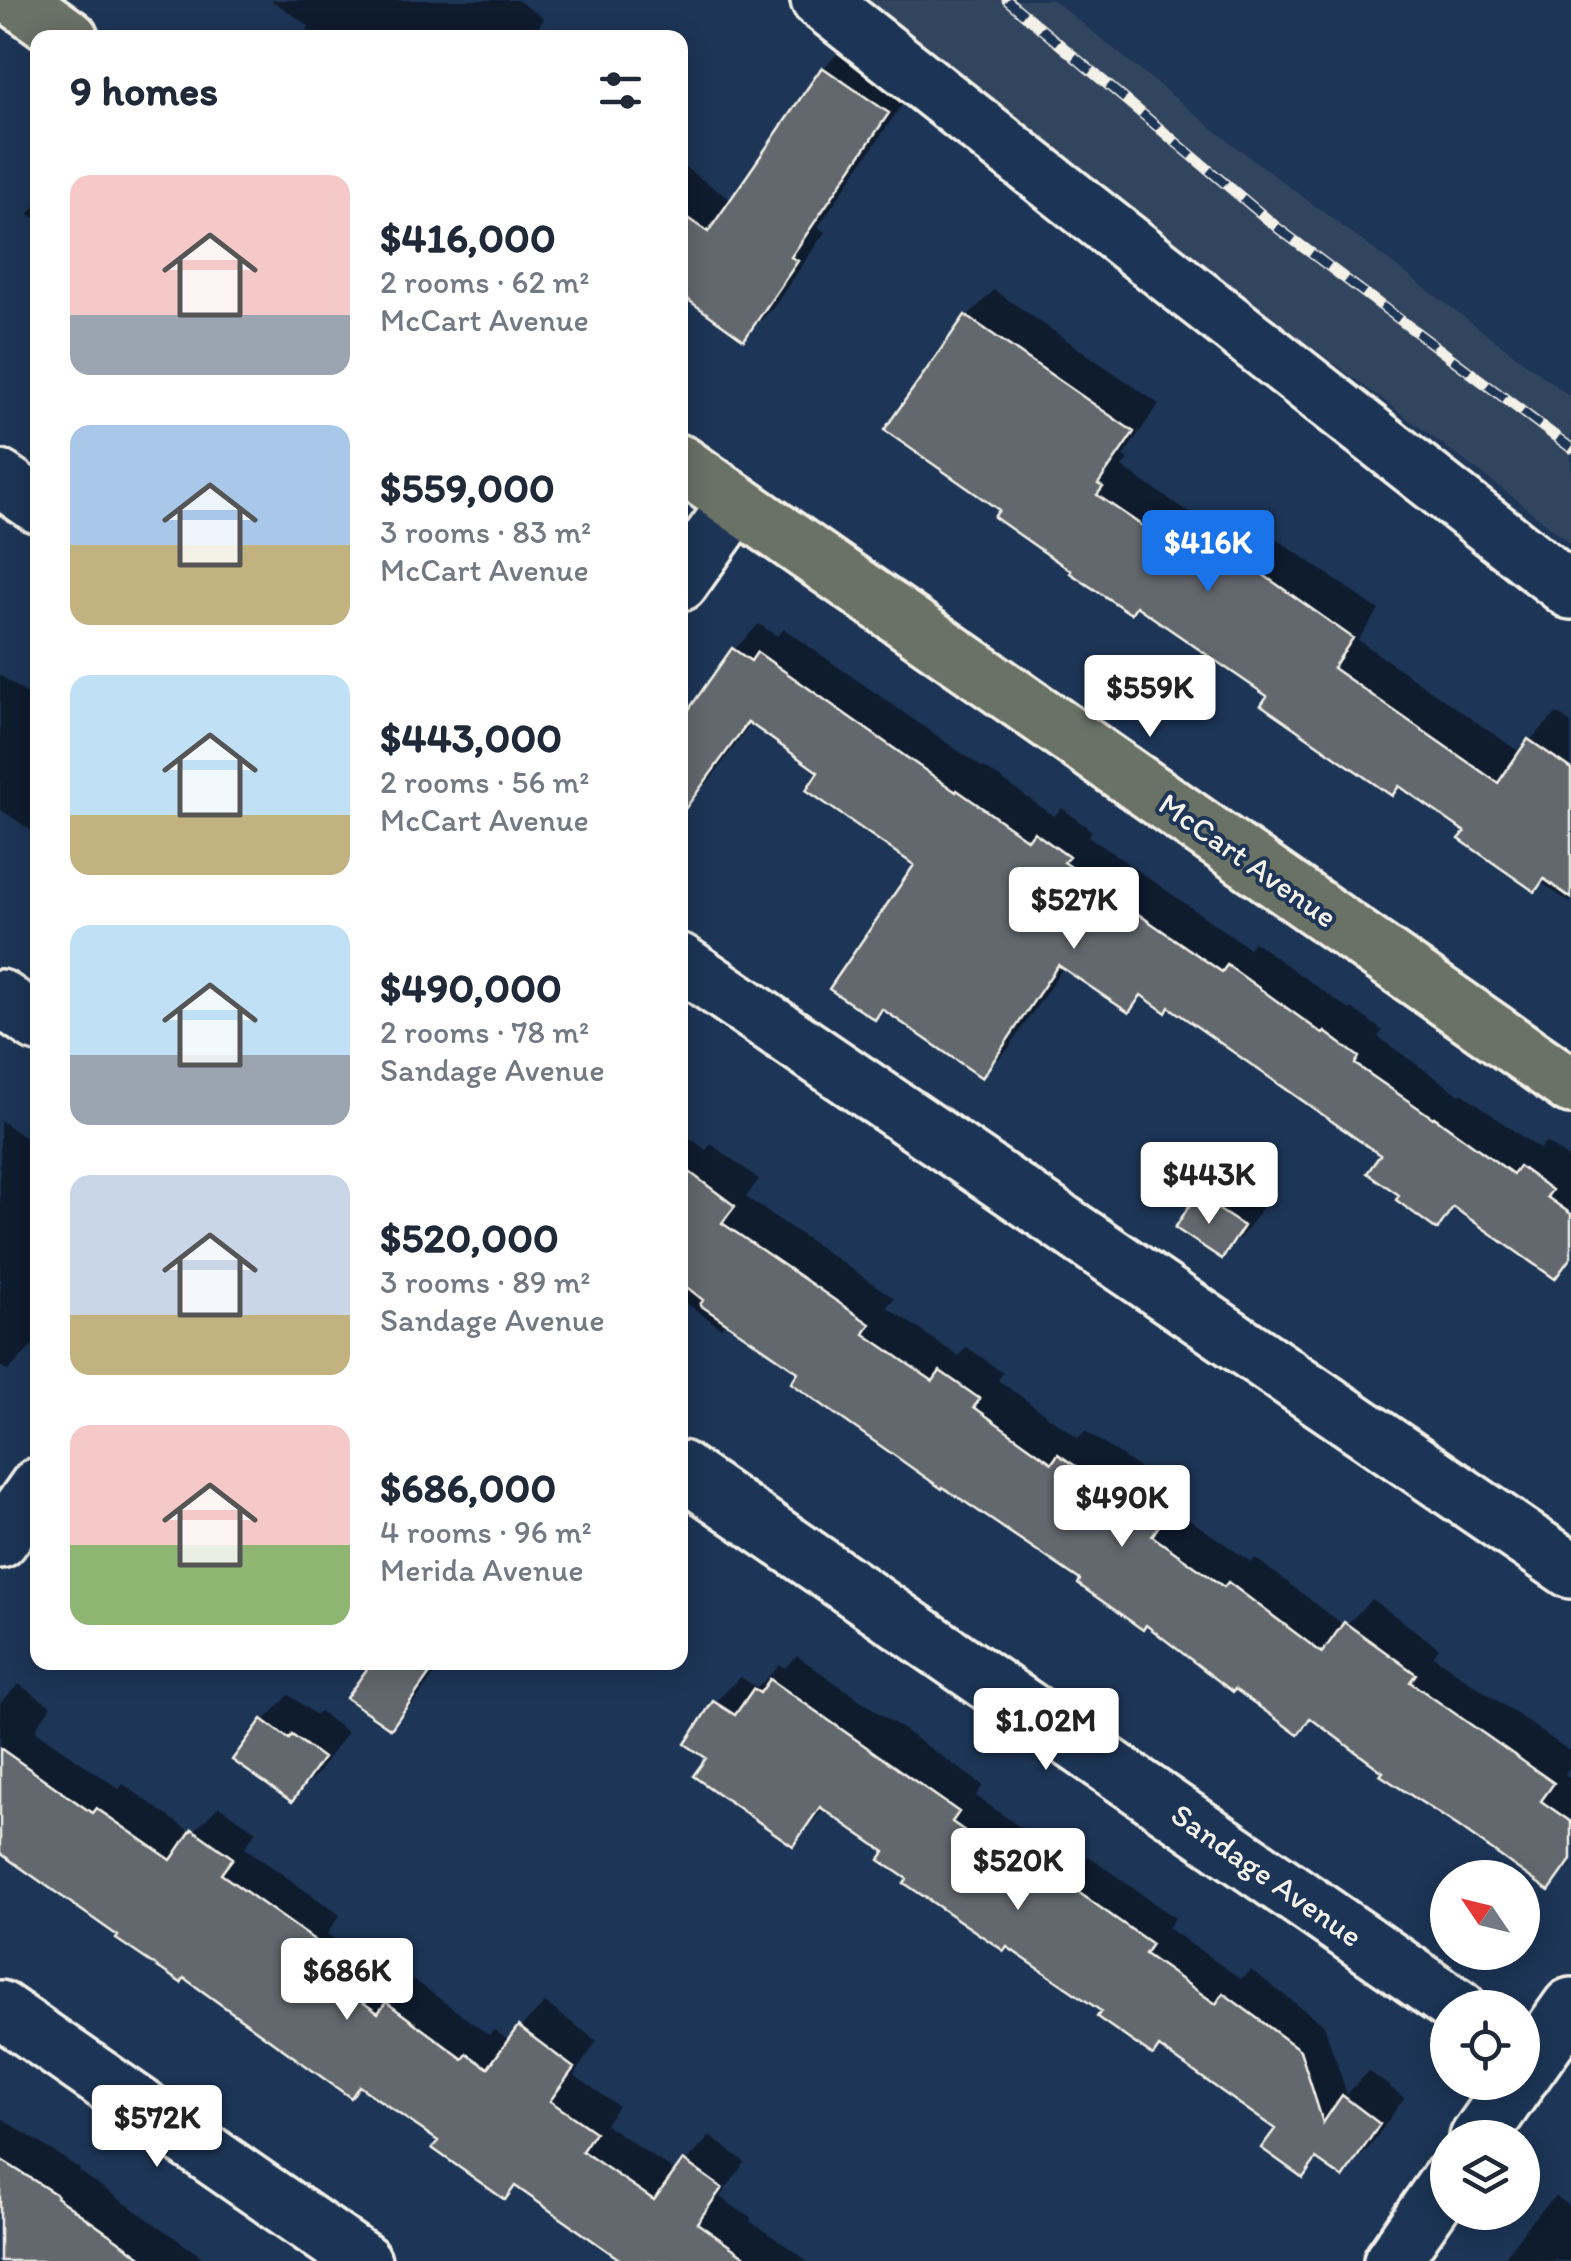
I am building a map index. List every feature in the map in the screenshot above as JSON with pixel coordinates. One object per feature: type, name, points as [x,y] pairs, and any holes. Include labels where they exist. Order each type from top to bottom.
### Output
[{"type":"main road","points":[[16,0],[59,30]]},
{"type":"main road","name":"McCart Avenue","points":[[688,469],[1571,1086]]},
{"type":"street","points":[[819,0],[1571,592]]},
{"type":"street","points":[[0,479],[30,500]]},
{"type":"street","points":[[688,572],[737,503]]},
{"type":"street","points":[[688,967],[1571,1570]]},
{"type":"street","points":[[0,998],[30,1019]]},
{"type":"street","name":"Sandage Avenue","points":[[688,1475],[1434,1990]]},
{"type":"street","points":[[0,1540],[30,1497]]},
{"type":"street","points":[[1540,2058],[1571,2006]]},
{"type":"street","points":[[0,2008],[363,2261]]},
{"type":"street","points":[[1493,2120],[1509,2100]]},
{"type":"street","points":[[1392,2261],[1430,2207]]},
{"type":"shaded area","points":[[860,0],[1053,0],[1235,146],[1571,397],[1571,544],[1037,142]]},
{"type":"building","points":[[822,67],[889,113],[791,257],[798,261],[744,340],[688,300],[688,218],[708,232]]},
{"type":"building","points":[[965,315],[1134,432],[1098,484],[1103,487],[1097,495],[1212,573],[1228,550],[1353,638],[1333,668],[1498,783],[1528,739],[1571,769],[1571,898],[1544,879],[1535,892],[1459,839],[1465,832],[1399,786],[1392,796],[1261,705],[1267,696],[1136,606],[1131,614],[1070,573],[994,517],[999,510],[884,430]]},
{"type":"building","points":[[732,648],[751,661],[757,652],[1028,840],[1034,832],[1069,857],[1064,862],[1222,972],[1227,965],[1325,1032],[1359,1057],[1355,1064],[1513,1174],[1519,1166],[1552,1190],[1547,1197],[1571,1214],[1571,1257],[1555,1279],[1453,1207],[1437,1230],[1396,1200],[1399,1195],[1367,1173],[1380,1155],[1169,1007],[1166,1013],[1141,995],[1129,1013],[1058,965],[982,1078],[882,1009],[875,1020],[829,989],[914,865],[806,790],[818,772],[748,722],[688,805],[688,711]]},
{"type":"building","points":[[688,1171],[735,1206],[722,1223],[870,1324],[864,1334],[933,1381],[940,1371],[980,1399],[974,1407],[1052,1463],[1058,1454],[1160,1524],[1152,1536],[1224,1587],[1228,1582],[1322,1653],[1344,1622],[1416,1674],[1410,1682],[1554,1783],[1541,1801],[1571,1822],[1571,1860],[1549,1891],[1540,1885],[1540,1860],[1506,1860],[1380,1775],[1383,1772],[1310,1718],[1298,1735],[1235,1689],[1233,1692],[1146,1625],[1143,1630],[1078,1584],[1080,1580],[791,1383],[798,1372],[700,1305],[703,1300],[688,1288]]},
{"type":"building","points":[[1196,1195],[1244,1226],[1222,1259],[1175,1228]]},
{"type":"building","points":[[366,1670],[432,1670],[391,1729],[346,1698]]},
{"type":"building","points":[[770,1679],[959,1812],[952,1822],[1052,1892],[1061,1880],[1152,1944],[1145,1954],[1216,2004],[1223,1993],[1300,2050],[1323,2123],[1342,2095],[1380,2124],[1343,2178],[1316,2159],[1303,2178],[1261,2148],[1275,2129],[1159,2047],[1153,2056],[1097,2017],[1101,2011],[904,1883],[907,1879],[879,1860],[885,1852],[820,1807],[793,1846],[693,1776],[706,1758],[685,1744],[713,1701],[735,1715],[753,1689],[760,1693]]},
{"type":"building","points":[[262,1719],[323,1758],[292,1802],[232,1760]]},
{"type":"building","points":[[0,1748],[92,1813],[96,1808],[171,1860],[192,1829],[233,1858],[221,1874],[316,1941],[303,1960],[378,2013],[386,2002],[463,2059],[467,2054],[488,2068],[518,2026],[574,2068],[550,2101],[595,2132],[582,2151],[654,2200],[683,2160],[722,2188],[697,2223],[751,2261],[622,2261],[515,2186],[505,2200],[432,2148],[438,2141],[359,2086],[351,2098],[184,1978],[181,1983],[116,1939],[118,1936],[0,1853]]},
{"type":"building","points":[[0,2159],[57,2195],[147,2261],[0,2261]]},
{"type":"railway","points":[[1007,0],[1279,229],[1571,448]]}]
